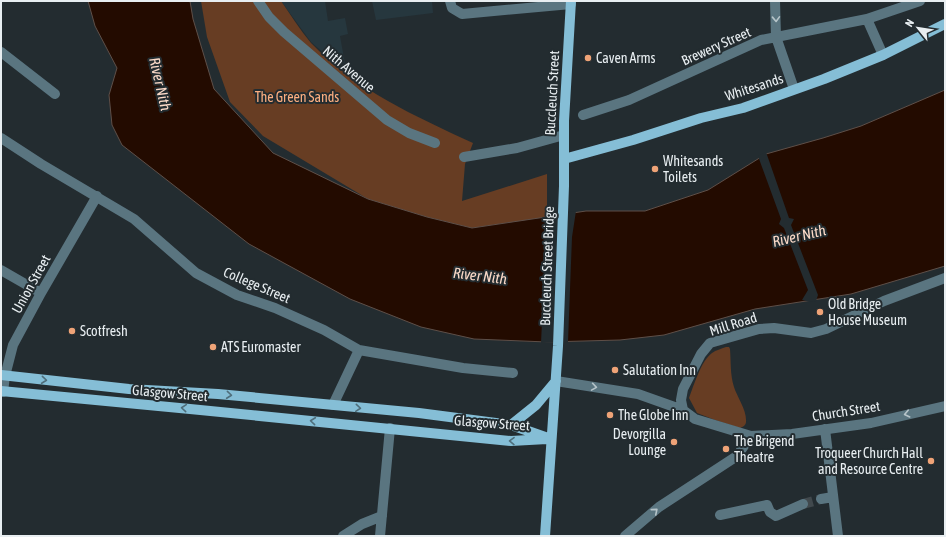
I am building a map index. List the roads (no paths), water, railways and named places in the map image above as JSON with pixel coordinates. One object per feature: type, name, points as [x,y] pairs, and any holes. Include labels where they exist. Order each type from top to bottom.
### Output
[{"type":"main road","name":"Buccleuch Street","points":[[564,186],[564,135],[571,3]]},
{"type":"main road","name":"Whitesands","points":[[564,159],[633,140],[701,118],[743,108],[843,72],[883,55],[945,24]]},
{"type":"main road","name":"Buccleuch Street Bridge","points":[[545,536],[558,346],[564,186]]},
{"type":"main road","name":"Glasgow Street","points":[[3,376],[129,389],[218,394],[419,413],[511,425],[551,439]]},
{"type":"main road","points":[[511,425],[536,405],[556,381]]},
{"type":"main road","name":"Glasgow Street","points":[[2,392],[390,428],[511,441],[551,439]]},
{"type":"street","name":"Nith Avenue","points":[[258,1],[269,17],[284,32],[387,120],[409,133],[435,143]]},
{"type":"street","points":[[450,1],[452,8],[462,14],[515,5],[571,3]]},
{"type":"street","points":[[775,1],[776,37],[794,89]]},
{"type":"street","name":"Brewery Street","points":[[583,116],[629,100],[761,40],[867,19],[920,1]]},
{"type":"street","points":[[867,19],[883,55]]},
{"type":"street","points":[[1,52],[55,94]]},
{"type":"street","points":[[464,157],[517,148],[564,135]]},
{"type":"street","name":"College Street","points":[[1,138],[41,164],[134,219],[196,273],[237,295],[274,308],[324,330],[359,350],[463,368],[513,373]]},
{"type":"street","name":"Union Street","points":[[2,392],[3,376],[13,345],[97,196]]},
{"type":"street","points":[[1,270],[41,293]]},
{"type":"street","name":"Mill Road","points":[[684,410],[681,400],[684,389],[701,354],[710,344],[759,329],[774,328],[811,333],[826,329],[884,301],[945,278]]},
{"type":"street","points":[[333,405],[359,350]]},
{"type":"street","name":"Church Street","points":[[556,381],[638,394],[684,410],[695,419],[751,436],[792,434],[871,422],[945,406]]},
{"type":"street","points":[[380,536],[390,428]]},
{"type":"street","points":[[825,429],[838,536]]},
{"type":"street","points":[[625,536],[659,507],[737,456],[751,436]]},
{"type":"street","points":[[821,499],[833,497]]},
{"type":"street","points":[[720,515],[767,505],[770,512],[776,516],[803,504]]},
{"type":"street","points":[[343,536],[362,524],[382,516]]},
{"type":"water","name":"River Nith","points":[[88,1],[190,1],[193,19],[214,89],[273,153],[368,199],[427,217],[472,228],[586,211],[645,211],[708,190],[766,154],[861,126],[945,90],[945,266],[851,294],[755,309],[664,335],[620,340],[547,342],[474,339],[421,327],[350,299],[249,244],[122,145],[112,125],[109,95],[117,68],[95,26]]},
{"type":"tunnel","points":[[803,504],[821,499]]},
{"type":"place","name":"Caven Arms","points":[[588,58]]},
{"type":"place","name":"Whitesands Toilets","points":[[655,169]]},
{"type":"place","name":"Old Bridge House Museum","points":[[820,312]]},
{"type":"place","name":"Scotfresh","points":[[72,331]]},
{"type":"place","name":"ATS Euromaster","points":[[213,347]]},
{"type":"place","name":"Salutation Inn","points":[[615,370]]},
{"type":"place","name":"The Globe Inn","points":[[610,415]]},
{"type":"place","name":"Devorgilla Lounge","points":[[674,442]]},
{"type":"place","name":"The Brigend Theatre","points":[[726,449]]},
{"type":"place","name":"Troqueer Church Hall and Resource Centre","points":[[931,461]]},
{"type":"park label","name":"The Green Sands","points":[[297,97]]}]
